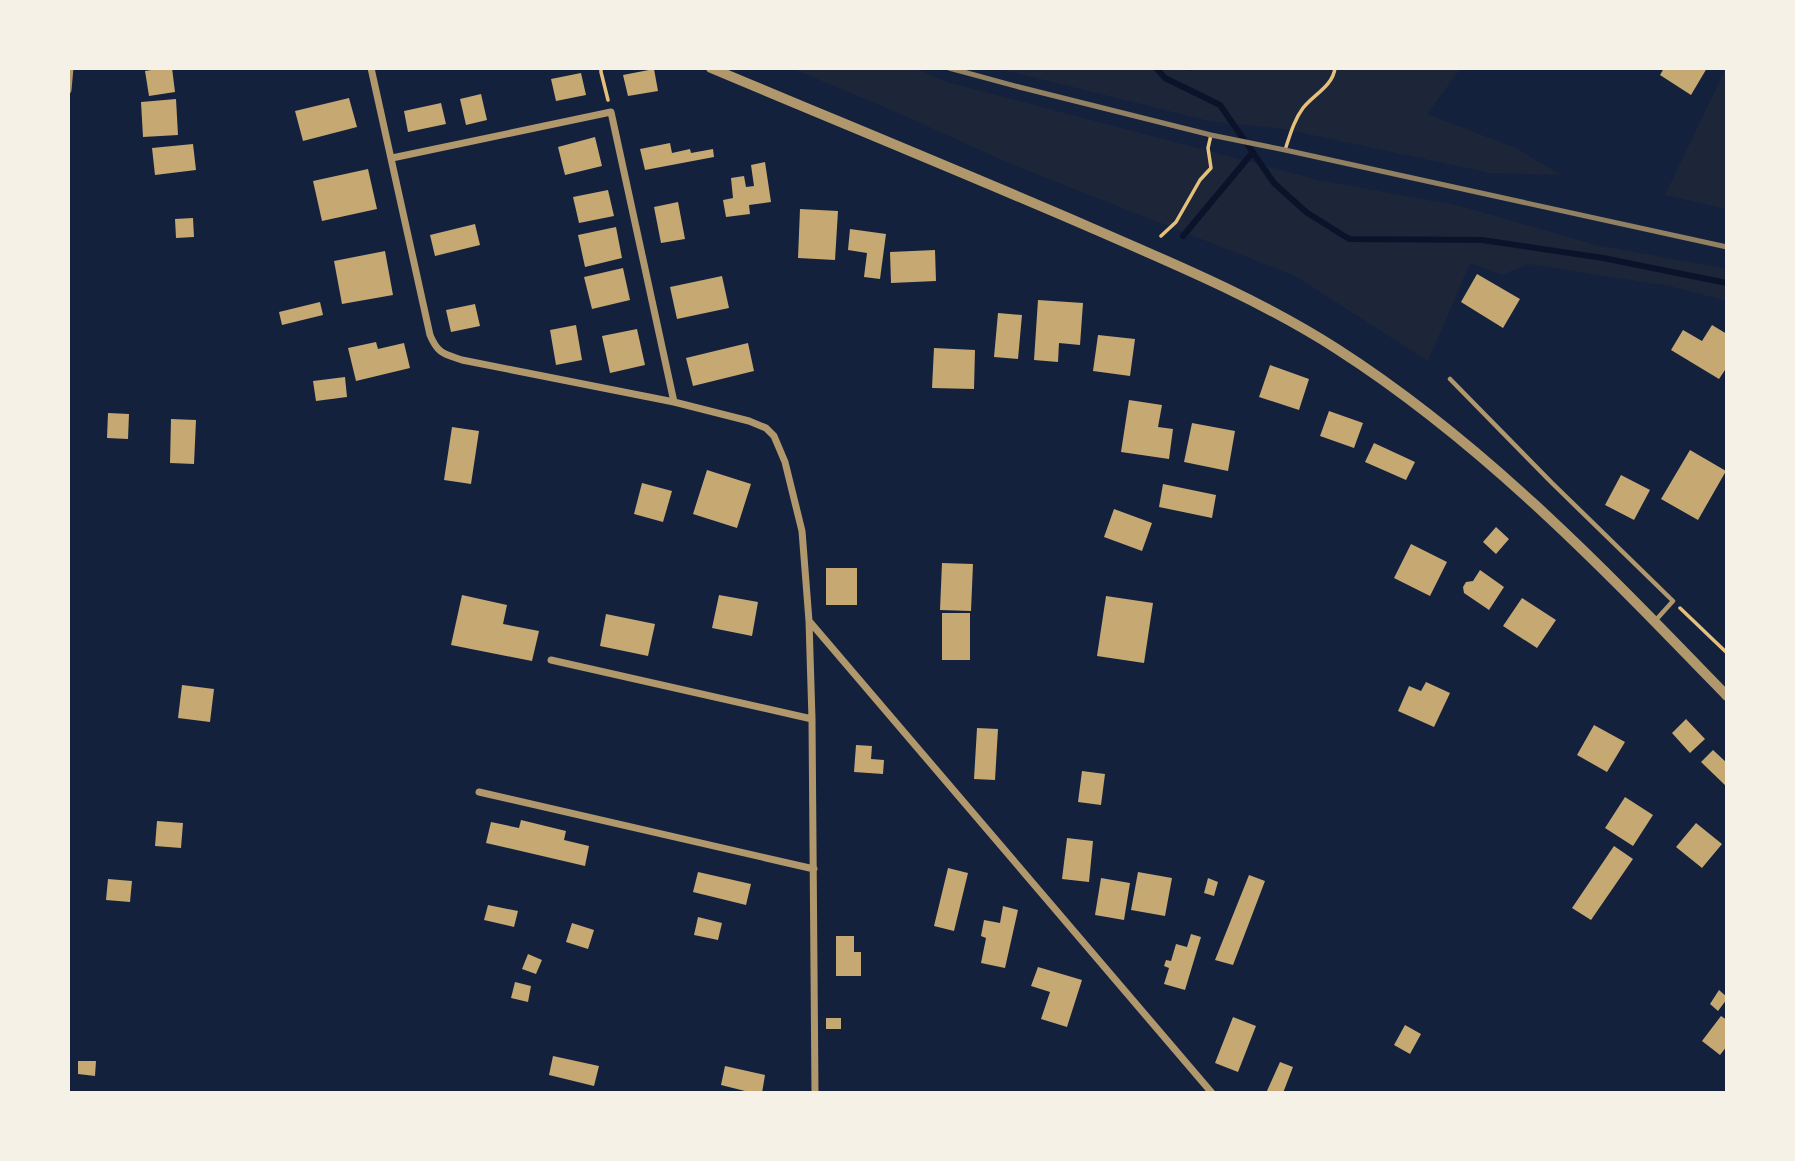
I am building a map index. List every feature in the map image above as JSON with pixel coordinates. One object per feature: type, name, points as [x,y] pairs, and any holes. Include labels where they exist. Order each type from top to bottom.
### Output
[{"type":"street","points":[[68,90],[71,68]]},
{"type":"street","points":[[371,68],[430,335],[435,347],[446,355],[462,360],[674,402],[749,421],[766,428],[774,436],[785,461],[802,531],[809,621],[815,1093]]},
{"type":"street","points":[[712,68],[956,169],[1216,282],[1336,348],[1410,399],[1526,495],[1655,621],[1727,696]]},
{"type":"street","points":[[392,158],[611,112],[674,402]]},
{"type":"street","points":[[809,621],[1212,1093]]},
{"type":"street","points":[[551,660],[812,719]]},
{"type":"street","points":[[480,792],[814,869]]},
{"type":"lane","points":[[1450,379],[1552,484],[1672,601],[1655,621]]},
{"type":"path","points":[[601,68],[611,112]]},
{"type":"path","points":[[1285,149],[1297,117],[1304,106],[1328,83],[1335,68]]},
{"type":"path","points":[[1161,236],[1176,222],[1200,180],[1211,168],[1208,148],[1211,135]]},
{"type":"path","points":[[1672,601],[1727,653]]},
{"type":"shaded area","points":[[791,68],[915,68],[947,82],[1318,180],[1460,206],[1596,245],[1727,269],[1727,301],[1669,286],[1528,264],[1502,275],[1470,263],[1428,361],[1295,276],[1011,164]]},
{"type":"shaded area","points":[[996,68],[1184,68],[1190,72],[1193,68],[1461,68],[1427,114],[1518,149],[1561,175],[1490,173],[1284,129],[1209,121]]},
{"type":"shaded area","points":[[1727,68],[1727,209],[1665,195]]},
{"type":"building","points":[[172,68],[175,92],[149,96],[145,71]]},
{"type":"building","points":[[1664,68],[1707,68],[1691,95],[1660,75]]},
{"type":"building","points":[[654,69],[658,91],[628,96],[623,75]]},
{"type":"building","points":[[581,73],[586,95],[556,101],[551,79]]},
{"type":"building","points":[[481,94],[487,120],[466,125],[460,99]]},
{"type":"building","points":[[349,98],[357,127],[303,141],[295,111]]},
{"type":"building","points":[[176,99],[178,135],[143,137],[141,102]]},
{"type":"building","points":[[441,103],[446,124],[408,132],[404,111]]},
{"type":"building","points":[[595,137],[602,166],[565,175],[558,147]]},
{"type":"building","points":[[670,143],[672,153],[690,149],[691,153],[713,149],[714,157],[645,170],[640,149]]},
{"type":"building","points":[[193,144],[196,170],[155,175],[152,148]]},
{"type":"building","points":[[765,162],[771,202],[749,205],[750,214],[726,217],[723,200],[733,198],[731,178],[744,176],[746,187],[754,186],[751,165]]},
{"type":"building","points":[[368,169],[377,209],[322,221],[313,181]]},
{"type":"building","points":[[608,190],[614,216],[579,223],[573,197]]},
{"type":"building","points":[[678,202],[685,239],[661,243],[654,207]]},
{"type":"building","points":[[800,209],[838,211],[835,260],[798,258]]},
{"type":"building","points":[[193,218],[194,237],[176,238],[175,219]]},
{"type":"building","points":[[475,224],[480,245],[435,256],[430,235]]},
{"type":"building","points":[[616,227],[622,258],[585,267],[578,235]]},
{"type":"building","points":[[850,229],[886,234],[880,279],[864,277],[867,253],[848,250]]},
{"type":"building","points":[[935,250],[936,281],[891,283],[890,252]]},
{"type":"building","points":[[385,251],[393,295],[342,304],[334,261]]},
{"type":"building","points":[[623,268],[630,300],[592,309],[584,277]]},
{"type":"building","points":[[1477,274],[1520,299],[1503,328],[1461,302]]},
{"type":"building","points":[[722,276],[729,308],[677,319],[670,287]]},
{"type":"building","points":[[1038,300],[1083,303],[1080,345],[1059,343],[1058,362],[1034,360]]},
{"type":"building","points":[[320,302],[323,315],[282,325],[279,312]]},
{"type":"building","points":[[475,304],[480,326],[451,332],[446,310]]},
{"type":"building","points":[[998,313],[1022,315],[1018,359],[994,357]]},
{"type":"building","points":[[576,325],[582,360],[556,365],[550,330]]},
{"type":"building","points":[[1712,325],[1727,334],[1727,367],[1719,379],[1671,350],[1683,330],[1702,341]]},
{"type":"building","points":[[637,329],[645,365],[610,373],[602,336]]},
{"type":"building","points":[[1098,335],[1135,339],[1130,376],[1093,371]]},
{"type":"building","points":[[376,342],[378,349],[404,343],[410,368],[356,381],[348,348]]},
{"type":"building","points":[[748,343],[754,371],[693,386],[686,358]]},
{"type":"building","points":[[934,348],[975,350],[974,389],[932,388]]},
{"type":"building","points":[[1270,365],[1309,379],[1299,410],[1259,397]]},
{"type":"building","points":[[345,377],[347,397],[316,401],[313,381]]},
{"type":"building","points":[[1129,400],[1162,405],[1158,427],[1173,429],[1169,459],[1121,452]]},
{"type":"building","points":[[1329,411],[1363,423],[1354,448],[1320,436]]},
{"type":"building","points":[[108,413],[129,414],[128,439],[107,438]]},
{"type":"building","points":[[171,419],[196,420],[194,464],[170,463]]},
{"type":"building","points":[[1192,423],[1235,431],[1228,471],[1184,462]]},
{"type":"building","points":[[452,427],[479,431],[471,484],[444,480]]},
{"type":"building","points":[[1374,443],[1415,462],[1406,480],[1365,462]]},
{"type":"building","points":[[1690,450],[1726,471],[1698,520],[1661,499]]},
{"type":"building","points":[[707,470],[751,484],[737,528],[693,514]]},
{"type":"building","points":[[1621,475],[1650,490],[1634,520],[1605,505]]},
{"type":"building","points":[[642,483],[672,491],[663,522],[634,514]]},
{"type":"building","points":[[1163,484],[1216,495],[1212,518],[1159,507]]},
{"type":"building","points":[[1114,509],[1152,523],[1142,551],[1104,537]]},
{"type":"building","points":[[1496,527],[1509,539],[1496,554],[1483,542]]},
{"type":"building","points":[[1411,544],[1447,562],[1430,596],[1394,578]]},
{"type":"building","points":[[942,563],[973,564],[971,611],[940,610]]},
{"type":"building","points":[[826,568],[857,568],[857,605],[826,605]]},
{"type":"building","points":[[1480,570],[1504,587],[1489,610],[1464,593],[1466,582],[1473,581]]},
{"type":"building","points":[[462,595],[507,605],[503,624],[539,631],[532,661],[451,645]]},
{"type":"building","points":[[719,595],[758,602],[752,636],[712,628]]},
{"type":"building","points":[[1106,596],[1153,603],[1144,663],[1097,656]]},
{"type":"building","points":[[1522,598],[1556,620],[1537,648],[1503,626]]},
{"type":"building","points":[[942,613],[970,613],[970,660],[942,660]]},
{"type":"building","points":[[606,614],[655,624],[648,656],[600,646]]},
{"type":"building","points":[[1426,682],[1450,693],[1434,727],[1398,711],[1409,686],[1421,691]]},
{"type":"building","points":[[182,685],[214,689],[210,722],[178,718]]},
{"type":"building","points":[[1686,719],[1705,739],[1690,753],[1672,733]]},
{"type":"building","points":[[1594,725],[1625,742],[1607,772],[1577,755]]},
{"type":"building","points":[[977,728],[998,729],[995,780],[974,779]]},
{"type":"building","points":[[856,745],[872,746],[871,759],[884,760],[883,774],[854,772]]},
{"type":"building","points":[[1713,750],[1727,763],[1727,787],[1701,762]]},
{"type":"building","points":[[1082,771],[1105,774],[1101,805],[1078,802]]},
{"type":"building","points":[[1625,797],[1653,815],[1633,846],[1605,828]]},
{"type":"building","points":[[521,820],[566,831],[564,840],[589,846],[585,866],[486,843],[491,822],[519,828]]},
{"type":"building","points":[[157,821],[183,823],[181,848],[155,846]]},
{"type":"building","points":[[1696,823],[1722,844],[1702,868],[1676,847]]},
{"type":"building","points":[[1067,838],[1093,841],[1089,882],[1062,879]]},
{"type":"building","points":[[1614,846],[1633,859],[1591,920],[1572,908]]},
{"type":"building","points":[[948,868],[968,873],[954,931],[934,926]]},
{"type":"building","points":[[698,872],[751,884],[746,905],[693,892]]},
{"type":"building","points":[[1138,872],[1172,878],[1165,916],[1131,910]]},
{"type":"building","points":[[1249,875],[1265,881],[1233,965],[1215,960]]},
{"type":"building","points":[[1101,878],[1130,883],[1124,920],[1095,915]]},
{"type":"building","points":[[1208,878],[1218,882],[1214,896],[1204,893]]},
{"type":"building","points":[[108,879],[132,881],[130,902],[106,900]]},
{"type":"building","points":[[488,905],[518,911],[514,927],[484,920]]},
{"type":"building","points":[[1003,906],[1018,910],[1005,968],[981,963],[986,938],[981,936],[984,920],[1000,923]]},
{"type":"building","points":[[698,917],[722,923],[718,940],[694,935]]},
{"type":"building","points":[[572,923],[594,930],[588,949],[566,942]]},
{"type":"building","points":[[1191,934],[1201,937],[1185,990],[1164,984],[1169,968],[1164,966],[1166,960],[1171,961],[1176,944],[1187,947]]},
{"type":"building","points":[[836,936],[854,936],[854,952],[861,952],[861,976],[836,976]]},
{"type":"building","points":[[528,954],[542,960],[536,974],[522,969]]},
{"type":"building","points":[[1038,967],[1082,980],[1067,1027],[1041,1019],[1050,992],[1031,986]]},
{"type":"building","points":[[515,982],[531,986],[528,1002],[511,998]]},
{"type":"building","points":[[1719,990],[1727,999],[1718,1011],[1710,1004]]},
{"type":"building","points":[[1721,1016],[1727,1020],[1727,1046],[1720,1055],[1702,1041]]},
{"type":"building","points":[[1233,1017],[1256,1026],[1238,1072],[1215,1063]]},
{"type":"building","points":[[826,1018],[841,1018],[841,1029],[826,1029]]},
{"type":"building","points":[[1405,1025],[1421,1034],[1410,1054],[1394,1045]]},
{"type":"building","points":[[553,1056],[599,1066],[594,1086],[549,1075]]},
{"type":"building","points":[[78,1061],[96,1061],[95,1076],[78,1074]]},
{"type":"building","points":[[1280,1062],[1293,1067],[1283,1093],[1266,1093]]},
{"type":"building","points":[[725,1066],[765,1075],[762,1093],[721,1085]]},
{"type":"waterway","points":[[1156,68],[1165,78],[1220,105],[1274,183],[1306,212],[1349,239],[1482,240],[1603,258],[1727,283]]},
{"type":"waterway","points":[[1183,236],[1253,152]]},
{"type":"railway","points":[[949,68],[1211,135],[1727,247]]}]
